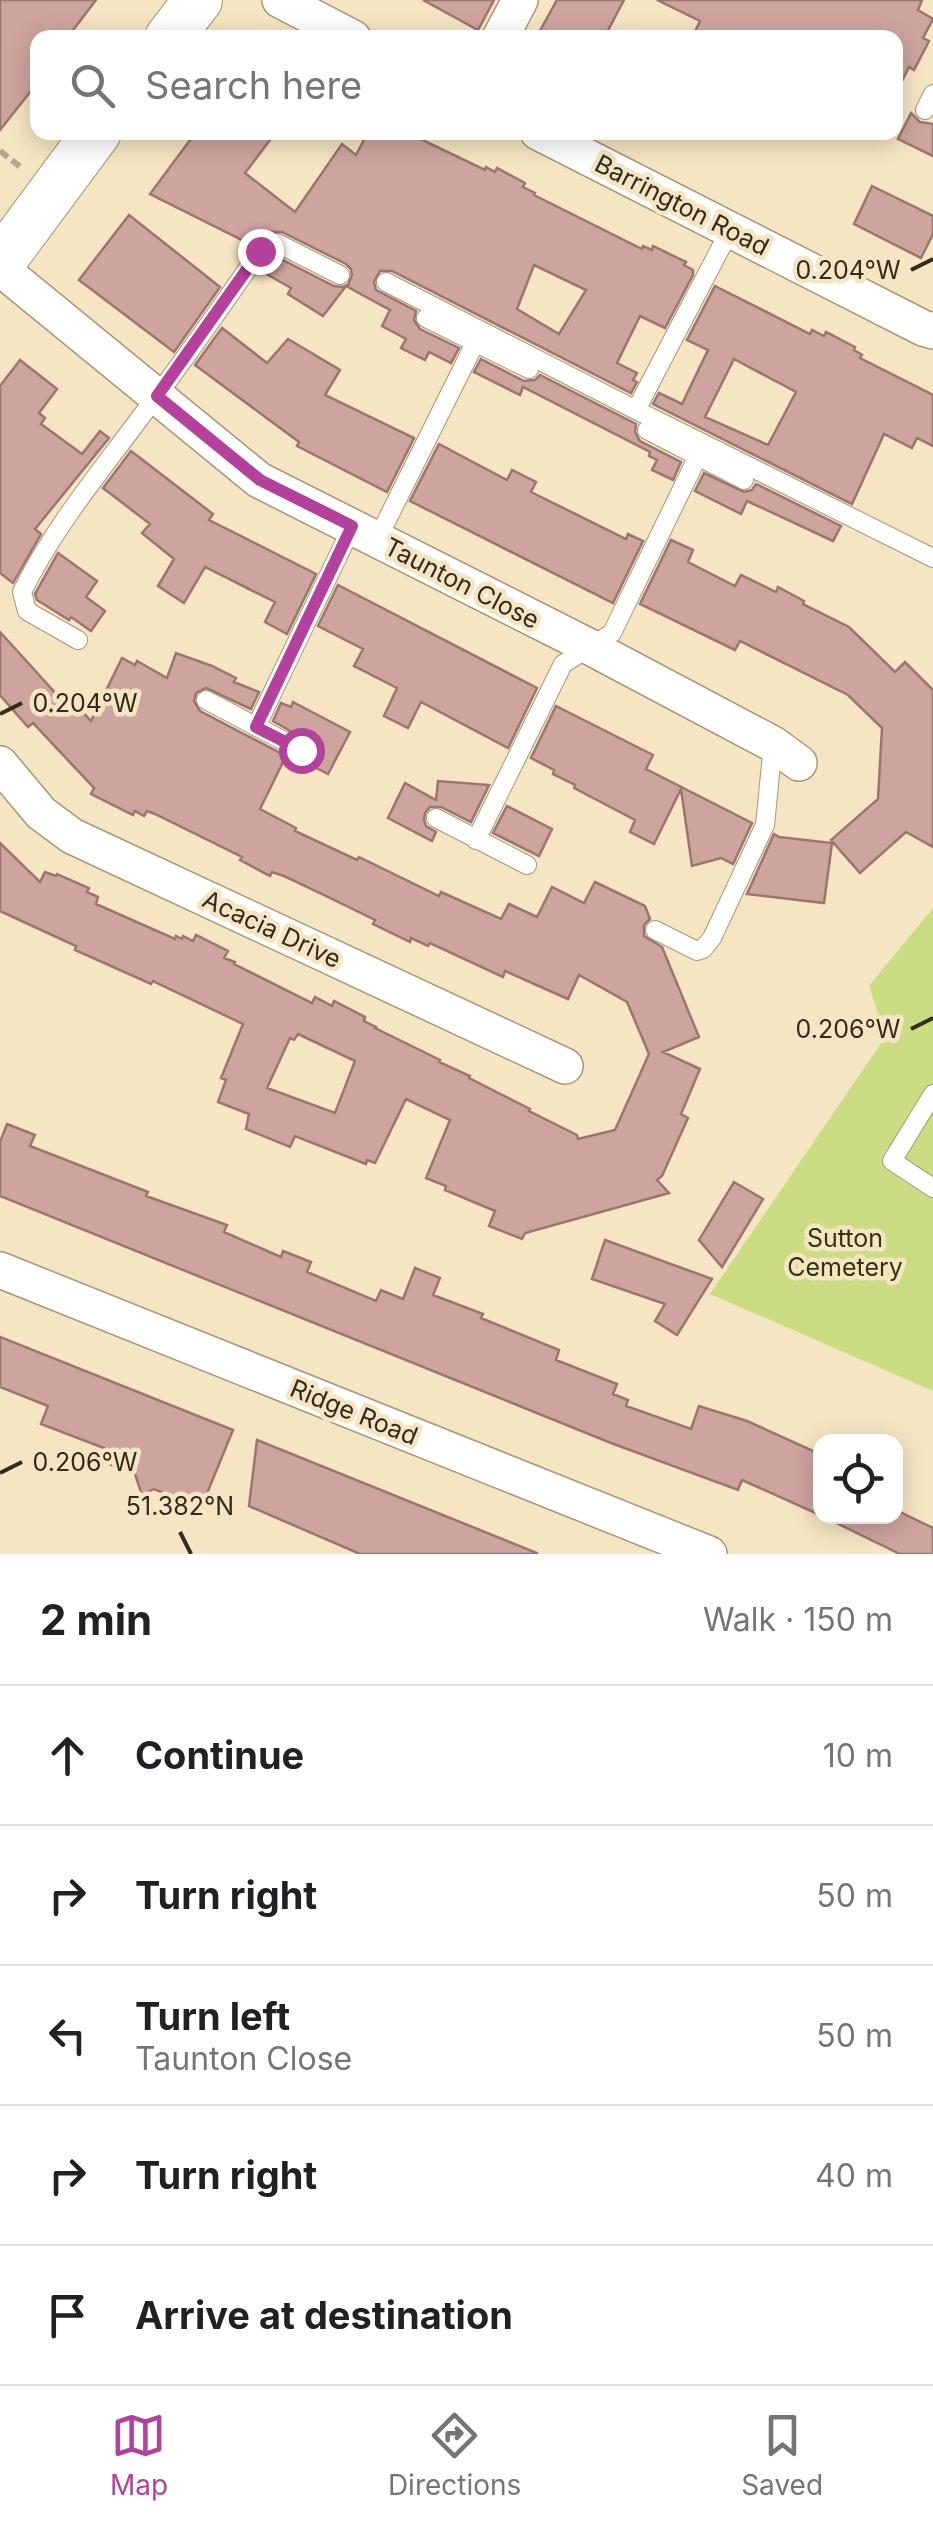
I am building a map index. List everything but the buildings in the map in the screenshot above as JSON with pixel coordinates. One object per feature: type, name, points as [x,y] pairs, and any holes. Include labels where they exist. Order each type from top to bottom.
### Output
[{"type":"main road","points":[[176,30],[198,0]]},
{"type":"main road","points":[[0,266],[91,140]]},
{"type":"street","points":[[280,0],[337,30]]},
{"type":"street","points":[[504,30],[520,0]]},
{"type":"street","name":"Barrington Road","points":[[554,140],[933,331]]},
{"type":"street","name":"Taunton Close","points":[[0,266],[260,480],[590,647],[786,753]]},
{"type":"street","name":"Acacia Drive","points":[[0,764],[42,812],[72,836],[565,1066]]},
{"type":"street","name":"Ridge Road","points":[[0,1270],[709,1554]]},
{"type":"lane","points":[[636,410],[730,230]]},
{"type":"lane","points":[[78,640],[27,611],[22,592],[63,522],[260,251],[277,243],[340,276]]},
{"type":"lane","points":[[386,282],[933,558]]},
{"type":"lane","points":[[426,318],[529,369]]},
{"type":"lane","points":[[256,727],[475,343]]},
{"type":"lane","points":[[647,430],[744,480]]},
{"type":"lane","points":[[476,840],[564,664],[612,633],[698,456]]},
{"type":"lane","points":[[206,700],[301,750]]},
{"type":"lane","points":[[655,930],[697,951],[712,938],[765,825],[786,753]]},
{"type":"lane","points":[[436,818],[527,865]]},
{"type":"lane","points":[[933,1094],[892,1161],[933,1188]]},
{"type":"green space","name":"Sutton Cemetery","points":[[933,908],[933,1391],[710,1294],[886,1036],[869,986]]},
{"type":"route","points":[[260,251],[157,396],[260,480],[352,526],[256,727],[301,750]]}]
